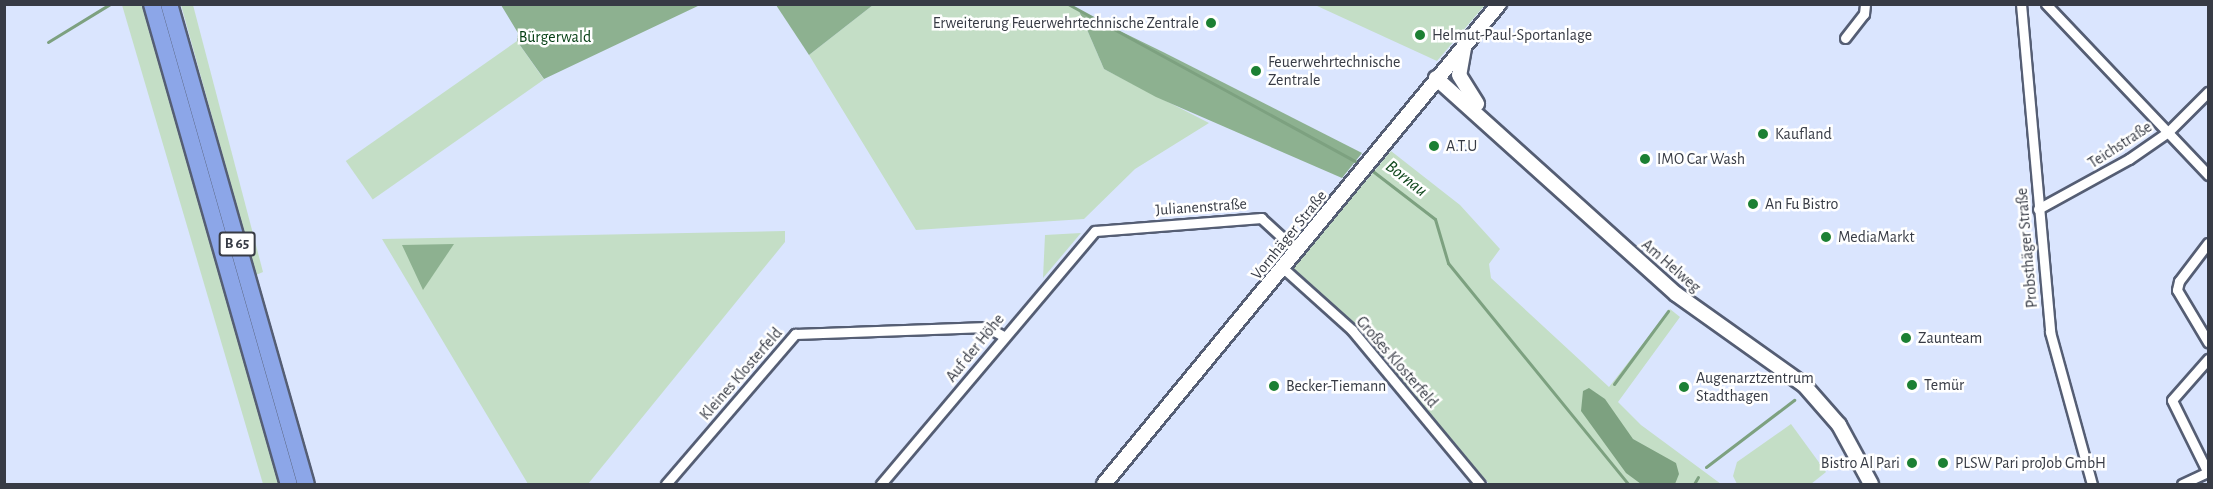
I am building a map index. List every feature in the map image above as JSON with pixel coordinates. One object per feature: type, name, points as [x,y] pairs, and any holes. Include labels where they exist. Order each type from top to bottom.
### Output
[{"type":"highway","name":"B 65","points":[[152,4],[289,484]]},
{"type":"highway","name":"B 65","points":[[169,4],[306,484]]},
{"type":"main road","name":"Vornhäger Straße","points":[[1104,484],[1499,4]]},
{"type":"main road","points":[[1467,41],[1460,59],[1461,82],[1489,122]]},
{"type":"main road","name":"Am Helweg","points":[[1436,78],[1489,122],[1676,294],[1804,385],[1839,425],[1871,484]]},
{"type":"street","points":[[1845,38],[1864,14],[1865,4]]},
{"type":"street","name":"Probsthäger Straße","points":[[2021,4],[2050,332],[2092,484]]},
{"type":"street","points":[[2046,4],[2208,175]]},
{"type":"street","name":"Teichstraße","points":[[2038,209],[2129,159],[2168,132],[2208,92]]},
{"type":"street","name":"Julianenstraße","points":[[1095,231],[1261,218],[1297,251]]},
{"type":"street","name":"Auf der Höhe","points":[[881,484],[1003,336],[1095,231]]},
{"type":"street","points":[[2208,243],[2178,281],[2177,290],[2208,342]]},
{"type":"street","name":"Großes Klosterfeld","points":[[1283,268],[1352,330],[1480,484]]},
{"type":"street","name":"Kleines Klosterfeld","points":[[666,484],[795,334],[987,327],[1003,336]]},
{"type":"street","points":[[2182,484],[2208,473],[2172,400],[2208,359]]},
{"type":"shaded area","name":"Helmut-Paul-Sportanlage","points":[[1485,4],[1437,61],[1315,5]]},
{"type":"shaded area","points":[[122,5],[142,5],[279,484],[263,484]]},
{"type":"shaded area","points":[[181,5],[193,5],[263,272],[256,275]]},
{"type":"shaded area","points":[[873,5],[1069,5],[1079,11],[1104,69],[1209,123],[1135,169],[1084,219],[916,230],[809,55]]},
{"type":"shaded area","points":[[517,41],[544,80],[373,199],[346,161]]},
{"type":"shaded area","points":[[1391,151],[1460,205],[1500,249],[1489,264],[1491,278],[1609,387],[1670,309],[1680,317],[1618,402],[1641,425],[1721,484],[1489,484],[1349,322],[1293,268]]},
{"type":"shaded area","points":[[785,231],[785,242],[588,484],[528,484],[382,239]]},
{"type":"shaded area","points":[[1081,233],[1043,278],[1045,235]]},
{"type":"shaded area","points":[[1589,388],[1605,399],[1633,439],[1676,463],[1679,474],[1675,484],[1641,484],[1626,473],[1581,411],[1583,391]]},
{"type":"shaded area","points":[[1791,424],[1826,472],[1811,484],[1737,484],[1733,476],[1737,462]]},
{"type":"green space","name":"Bürgerwald","points":[[501,5],[700,5],[544,79],[517,41],[518,33]]},
{"type":"green space","points":[[776,5],[873,5],[809,55]]},
{"type":"green space","points":[[1079,11],[1362,153],[1342,178],[1156,97],[1104,69]]},
{"type":"green space","points":[[454,244],[423,290],[402,245]]},
{"type":"waterway","points":[[48,42],[110,4]]},
{"type":"waterway","name":"Bornau","points":[[1068,4],[1362,165]]},
{"type":"waterway","name":"Bornau","points":[[1370,169],[1435,219],[1448,263],[1628,484]]},
{"type":"waterway","points":[[1614,384],[1668,311]]},
{"type":"waterway","points":[[1706,467],[1794,400]]},
{"type":"waterway","points":[[1694,484],[1698,477]]},
{"type":"place","name":"Erweiterung Feuerwehrtechnische Zentrale","points":[[1211,23]]},
{"type":"place","name":"Helmut-Paul-Sportanlage","points":[[1420,35]]},
{"type":"place","name":"Feuerwehrtechnische Zentrale","points":[[1256,71]]},
{"type":"place","name":"Kaufland","points":[[1763,134]]},
{"type":"place","name":"A.T.U","points":[[1434,146]]},
{"type":"place","name":"IMO Car Wash","points":[[1645,159]]},
{"type":"place","name":"An Fu Bistro","points":[[1753,204]]},
{"type":"place","name":"MediaMarkt","points":[[1826,237]]},
{"type":"place","name":"Zaunteam","points":[[1906,338]]},
{"type":"place","name":"Temür","points":[[1912,385]]},
{"type":"place","name":"Becker-Tiemann","points":[[1274,386]]},
{"type":"place","name":"Augenarztzentrum Stadthagen","points":[[1684,387]]},
{"type":"place","name":"Bistro Al Pari","points":[[1912,463]]},
{"type":"place","name":"PLSW Pari proJob GmbH","points":[[1943,463]]}]
